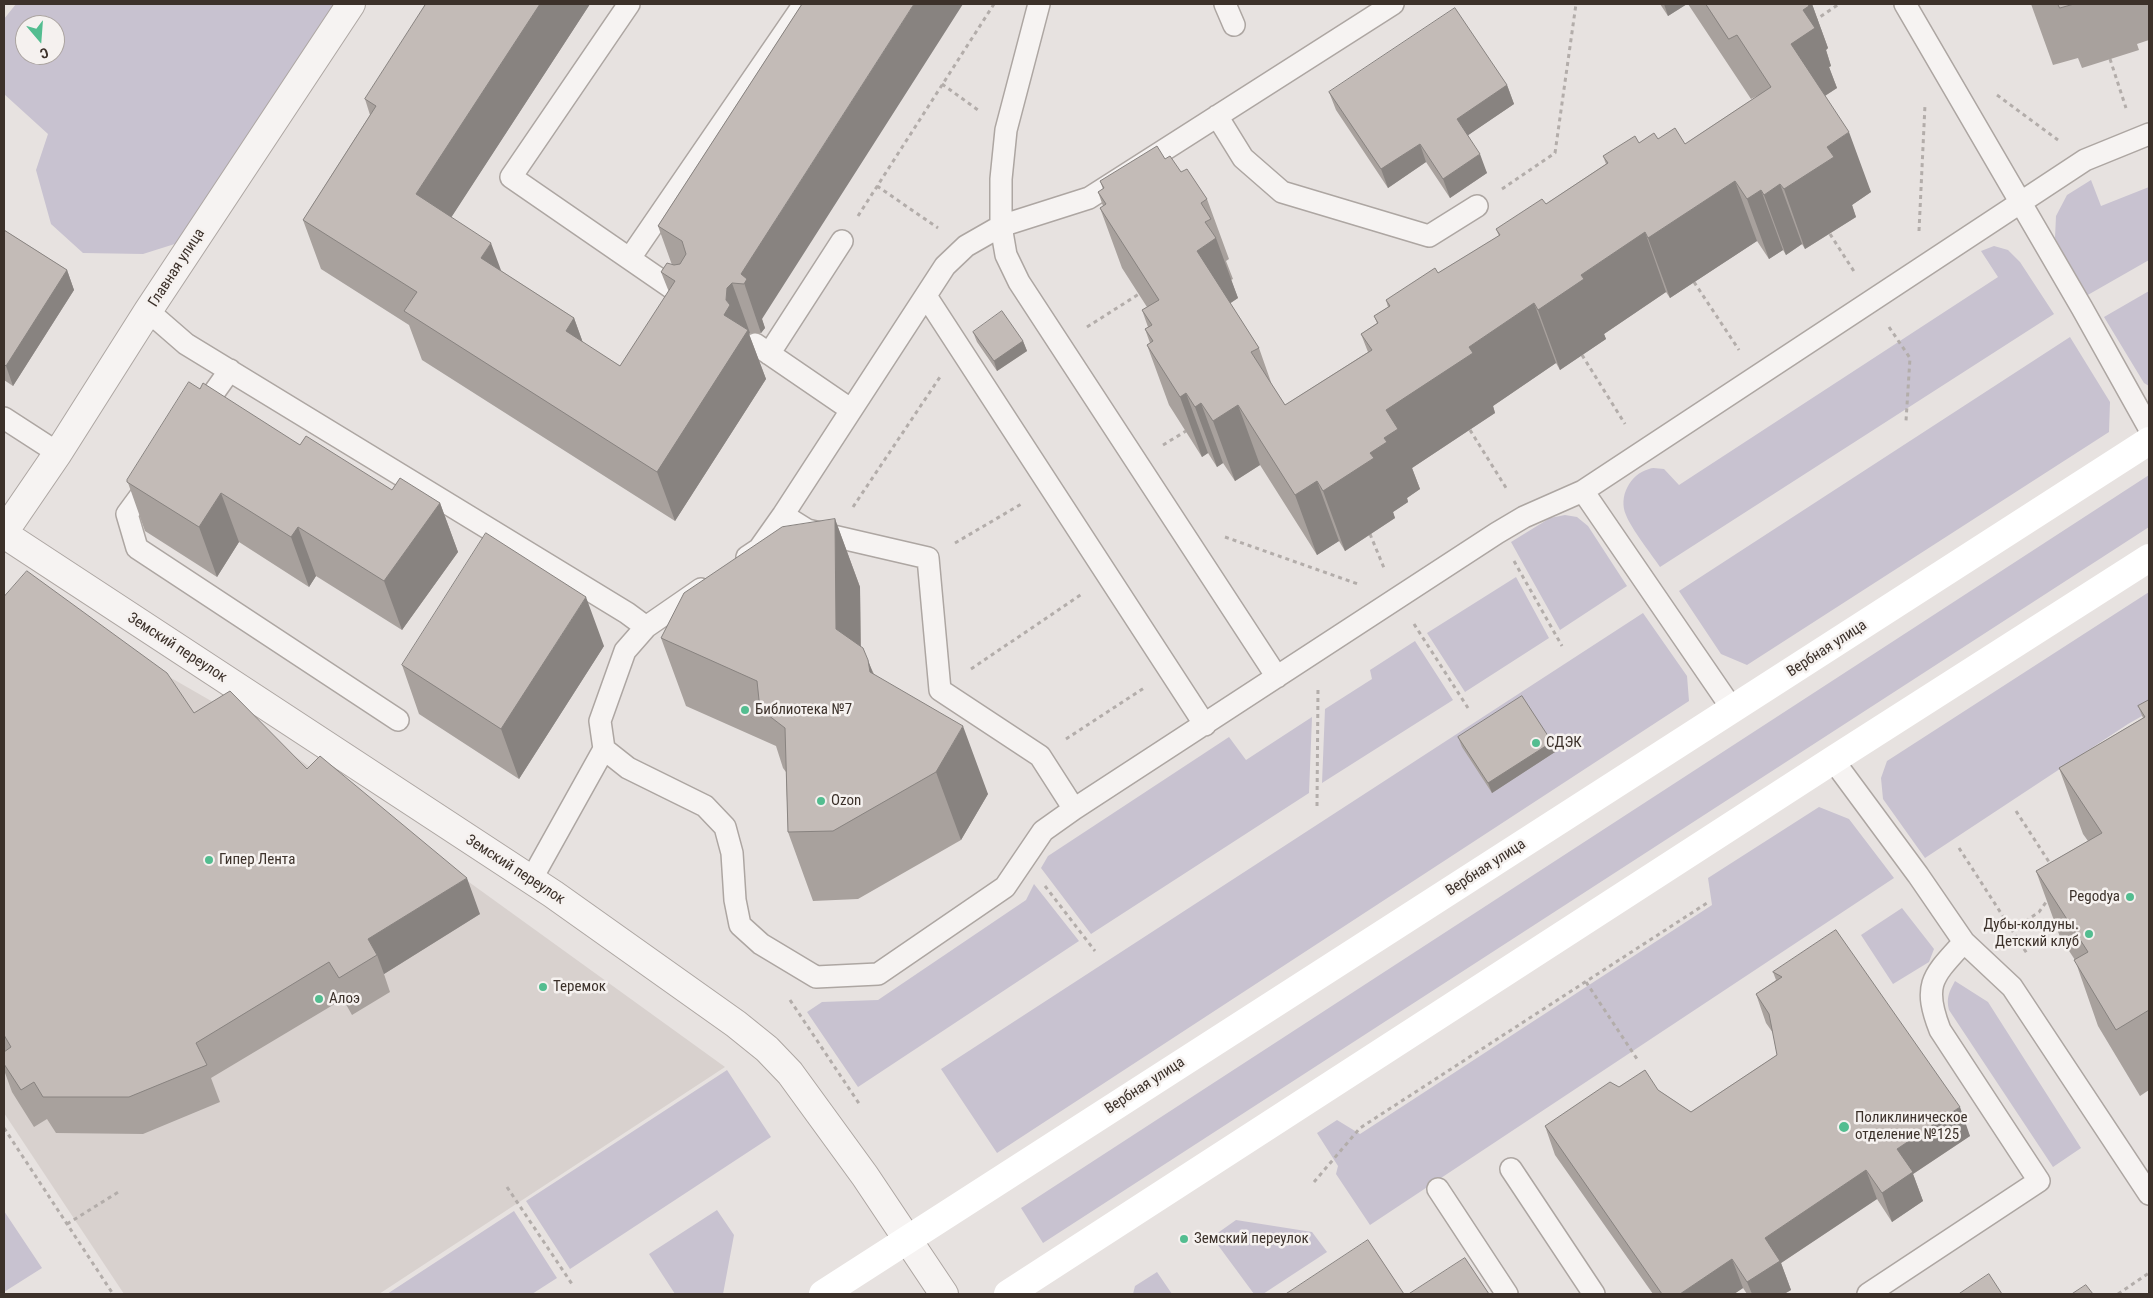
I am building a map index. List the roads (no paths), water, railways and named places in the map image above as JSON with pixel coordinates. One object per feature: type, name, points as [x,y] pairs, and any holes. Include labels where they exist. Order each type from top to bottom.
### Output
[{"type":"main road","name":"Вербная улица","points":[[823,1294],[2149,441]]},
{"type":"main road","points":[[1008,1294],[1833,760],[2149,558]]},
{"type":"street","name":"Главная улица","points":[[4,533],[350,4]]},
{"type":"street","name":"Земский переулок","points":[[4,533],[531,880],[736,1024],[767,1048],[790,1072],[908,1239],[944,1294]]},
{"type":"lane","points":[[629,4],[511,177],[692,302]]},
{"type":"lane","points":[[630,258],[804,4]]},
{"type":"lane","points":[[1040,4],[1006,130],[1001,179],[1001,226],[1006,255],[1019,282],[1278,677]]},
{"type":"lane","points":[[1225,4],[1234,25]]},
{"type":"lane","points":[[531,880],[604,749],[600,721],[625,651],[646,627],[759,549],[945,266],[966,246],[1001,226],[1089,198],[1393,4]]},
{"type":"lane","points":[[1905,4],[2149,428]]},
{"type":"lane","points":[[1217,116],[1243,158],[1282,192],[1429,236],[1477,206]]},
{"type":"lane","points":[[604,749],[628,768],[705,806],[725,827],[732,852],[735,900],[740,925],[761,944],[816,977],[878,974],[1005,887],[1043,831],[1074,809],[1497,533],[1524,517],[1583,490],[2085,160],[2143,136]]},
{"type":"lane","points":[[842,241],[762,349],[850,409]]},
{"type":"lane","points":[[926,296],[1205,725]]},
{"type":"lane","points":[[148,311],[186,344],[619,608],[646,627]]},
{"type":"lane","points":[[184,434],[230,370]]},
{"type":"lane","points":[[4,418],[58,453]]},
{"type":"lane","points":[[162,466],[127,514],[137,548],[398,720]]},
{"type":"lane","points":[[1583,490],[1733,710]]},
{"type":"lane","points":[[783,515],[808,530],[928,558],[940,690],[1040,756],[1074,809]]},
{"type":"lane","points":[[1833,760],[1918,875],[1964,942],[2012,987],[2149,1194]]},
{"type":"lane","points":[[1868,1294],[2039,1181],[1940,1030],[1932,1011],[1930,992],[1935,975],[1964,942]]},
{"type":"lane","points":[[1511,1169],[1594,1294]]},
{"type":"lane","points":[[1438,1189],[1506,1294]]},
{"type":"place","name":"Библиотека №7","points":[[745,710]]},
{"type":"place","name":"СДЭК","points":[[1536,743]]},
{"type":"place","name":"Ozon","points":[[821,801]]},
{"type":"place","name":"Гипер Лента","points":[[209,860]]},
{"type":"place","name":"Pegodya","points":[[2130,897]]},
{"type":"place","name":"Дубы-колдуны. Детский клуб","points":[[2089,934]]},
{"type":"place","name":"Теремок","points":[[543,987]]},
{"type":"place","name":"Алоэ","points":[[319,999]]},
{"type":"place","name":"Поликлиническое отделение №125","points":[[1844,1127]]},
{"type":"place","name":"Земский переулок","points":[[1184,1239]]}]
